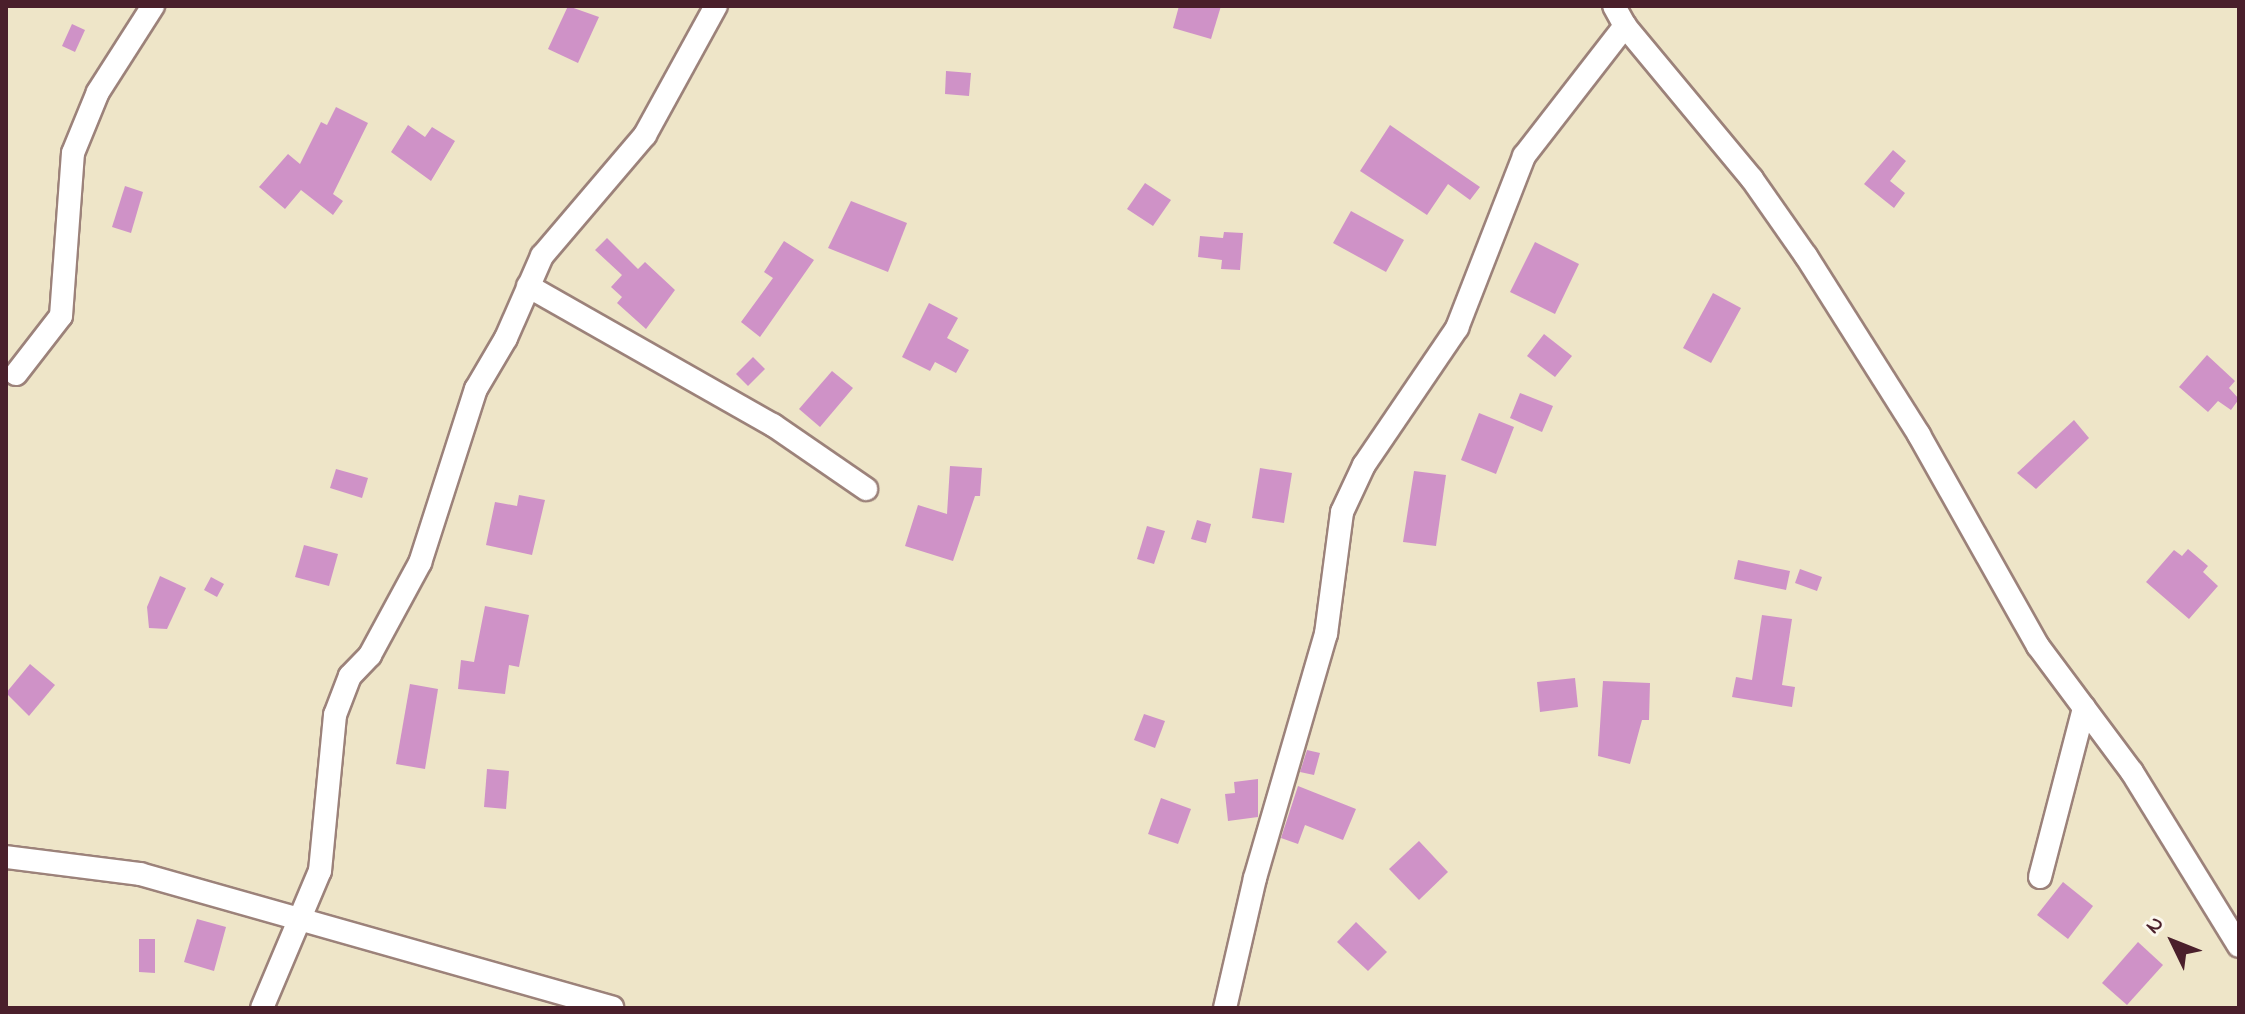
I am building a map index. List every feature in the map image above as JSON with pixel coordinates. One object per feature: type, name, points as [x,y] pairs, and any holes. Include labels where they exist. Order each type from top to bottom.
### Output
[{"type":"street","points":[[16,374],[61,316],[73,153],[98,92],[153,6]]},
{"type":"street","points":[[262,1008],[302,918],[326,838],[335,715],[350,676],[370,655],[420,563],[457,437],[542,256],[645,135],[716,6]]},
{"type":"street","points":[[1225,1008],[1255,878],[1326,634],[1342,512],[1364,465],[1457,328],[1524,156],[1620,16],[1752,179],[1806,256],[1919,435],[2038,646],[2132,772],[2239,946]]},
{"type":"street","points":[[528,286],[773,425],[866,489]]},
{"type":"street","points":[[2040,877],[2084,708]]},
{"type":"street","points":[[6,857],[140,874],[612,1008]]},
{"type":"building","points":[[568,6],[599,17],[578,63],[548,49]]},
{"type":"building","points":[[1179,6],[1221,6],[1211,39],[1173,28]]},
{"type":"building","points":[[72,24],[85,30],[75,52],[62,46]]},
{"type":"building","points":[[946,71],[971,73],[969,96],[945,94]]},
{"type":"building","points":[[336,107],[368,123],[333,194],[343,201],[333,215],[301,190],[285,209],[259,187],[288,154],[300,164],[321,122],[327,125]]},
{"type":"building","points":[[408,125],[425,137],[432,127],[455,141],[431,181],[391,152]]},
{"type":"building","points":[[1390,125],[1480,187],[1470,200],[1448,184],[1427,215],[1360,171]]},
{"type":"building","points":[[1893,150],[1906,161],[1890,181],[1905,193],[1894,208],[1864,184]]},
{"type":"building","points":[[1145,183],[1171,200],[1153,226],[1127,209]]},
{"type":"building","points":[[125,186],[143,192],[131,233],[112,227]]},
{"type":"building","points":[[851,201],[907,223],[888,272],[828,248]]},
{"type":"building","points":[[1351,211],[1404,240],[1386,272],[1333,243]]},
{"type":"building","points":[[1224,232],[1243,233],[1240,270],[1221,269],[1222,260],[1198,257],[1200,236],[1223,238]]},
{"type":"building","points":[[607,238],[638,269],[645,262],[675,290],[646,329],[617,303],[622,297],[611,287],[622,275],[595,250]]},
{"type":"building","points":[[784,241],[814,260],[760,337],[741,322],[773,278],[764,272]]},
{"type":"building","points":[[1535,242],[1579,264],[1555,314],[1510,292]]},
{"type":"building","points":[[1713,293],[1741,308],[1711,363],[1683,348]]},
{"type":"building","points":[[929,303],[958,318],[947,338],[969,350],[956,373],[935,362],[930,371],[902,357]]},
{"type":"building","points":[[1544,334],[1572,356],[1555,377],[1527,356]]},
{"type":"building","points":[[2207,355],[2235,381],[2229,388],[2239,399],[2231,410],[2218,401],[2208,412],[2179,387]]},
{"type":"building","points":[[753,357],[765,369],[748,386],[736,374]]},
{"type":"building","points":[[832,371],[853,388],[820,427],[799,409]]},
{"type":"building","points":[[1520,393],[1553,406],[1542,432],[1510,418]]},
{"type":"building","points":[[1479,413],[1514,427],[1496,474],[1461,460]]},
{"type":"building","points":[[2074,420],[2089,438],[2036,489],[2017,473]]},
{"type":"building","points":[[950,466],[982,468],[980,496],[975,496],[953,561],[905,546],[918,505],[947,514]]},
{"type":"building","points":[[1260,468],[1292,473],[1284,523],[1252,518]]},
{"type":"building","points":[[336,469],[368,478],[362,498],[330,488]]},
{"type":"building","points":[[1414,471],[1446,475],[1436,546],[1403,542]]},
{"type":"building","points":[[519,495],[545,500],[532,555],[486,545],[495,502],[517,506]]},
{"type":"building","points":[[1197,520],[1211,524],[1206,543],[1191,539]]},
{"type":"building","points":[[1147,526],[1165,531],[1154,564],[1137,559]]},
{"type":"building","points":[[304,545],[338,554],[329,586],[295,577]]},
{"type":"building","points":[[2188,549],[2208,566],[2203,572],[2218,586],[2189,619],[2146,582],[2174,550],[2182,556]]},
{"type":"building","points":[[1738,560],[1790,571],[1786,590],[1734,579]]},
{"type":"building","points":[[1800,569],[1822,577],[1817,591],[1795,583]]},
{"type":"building","points":[[160,576],[186,588],[167,629],[149,628],[147,607]]},
{"type":"building","points":[[211,577],[224,584],[217,597],[204,590]]},
{"type":"building","points":[[485,606],[529,615],[519,667],[509,665],[505,694],[458,689],[461,660],[474,662]]},
{"type":"building","points":[[1762,615],[1792,619],[1782,685],[1795,687],[1792,707],[1732,697],[1736,677],[1752,680]]},
{"type":"building","points":[[30,664],[55,685],[29,716],[6,693]]},
{"type":"building","points":[[1575,678],[1578,707],[1540,712],[1537,682]]},
{"type":"building","points":[[1603,681],[1650,683],[1649,720],[1642,720],[1630,764],[1598,756]]},
{"type":"building","points":[[410,684],[438,689],[425,769],[396,764]]},
{"type":"building","points":[[1144,714],[1165,721],[1155,748],[1134,740]]},
{"type":"building","points":[[1307,750],[1320,753],[1314,775],[1300,772]]},
{"type":"building","points":[[487,769],[509,771],[506,809],[484,807]]},
{"type":"building","points":[[1258,779],[1258,817],[1228,821],[1225,794],[1235,793],[1234,782]]},
{"type":"building","points":[[1298,786],[1356,809],[1343,840],[1305,825],[1298,844],[1281,838]]},
{"type":"building","points":[[1161,798],[1191,809],[1178,844],[1148,834]]},
{"type":"building","points":[[1419,841],[1448,872],[1419,900],[1389,869]]},
{"type":"building","points":[[2063,882],[2093,906],[2068,939],[2037,915]]},
{"type":"building","points":[[197,919],[226,927],[214,971],[184,962]]},
{"type":"building","points":[[1356,922],[1387,952],[1368,971],[1337,942]]},
{"type":"building","points":[[139,939],[155,939],[155,973],[139,972]]},
{"type":"building","points":[[2138,942],[2163,965],[2127,1005],[2102,983]]}]
